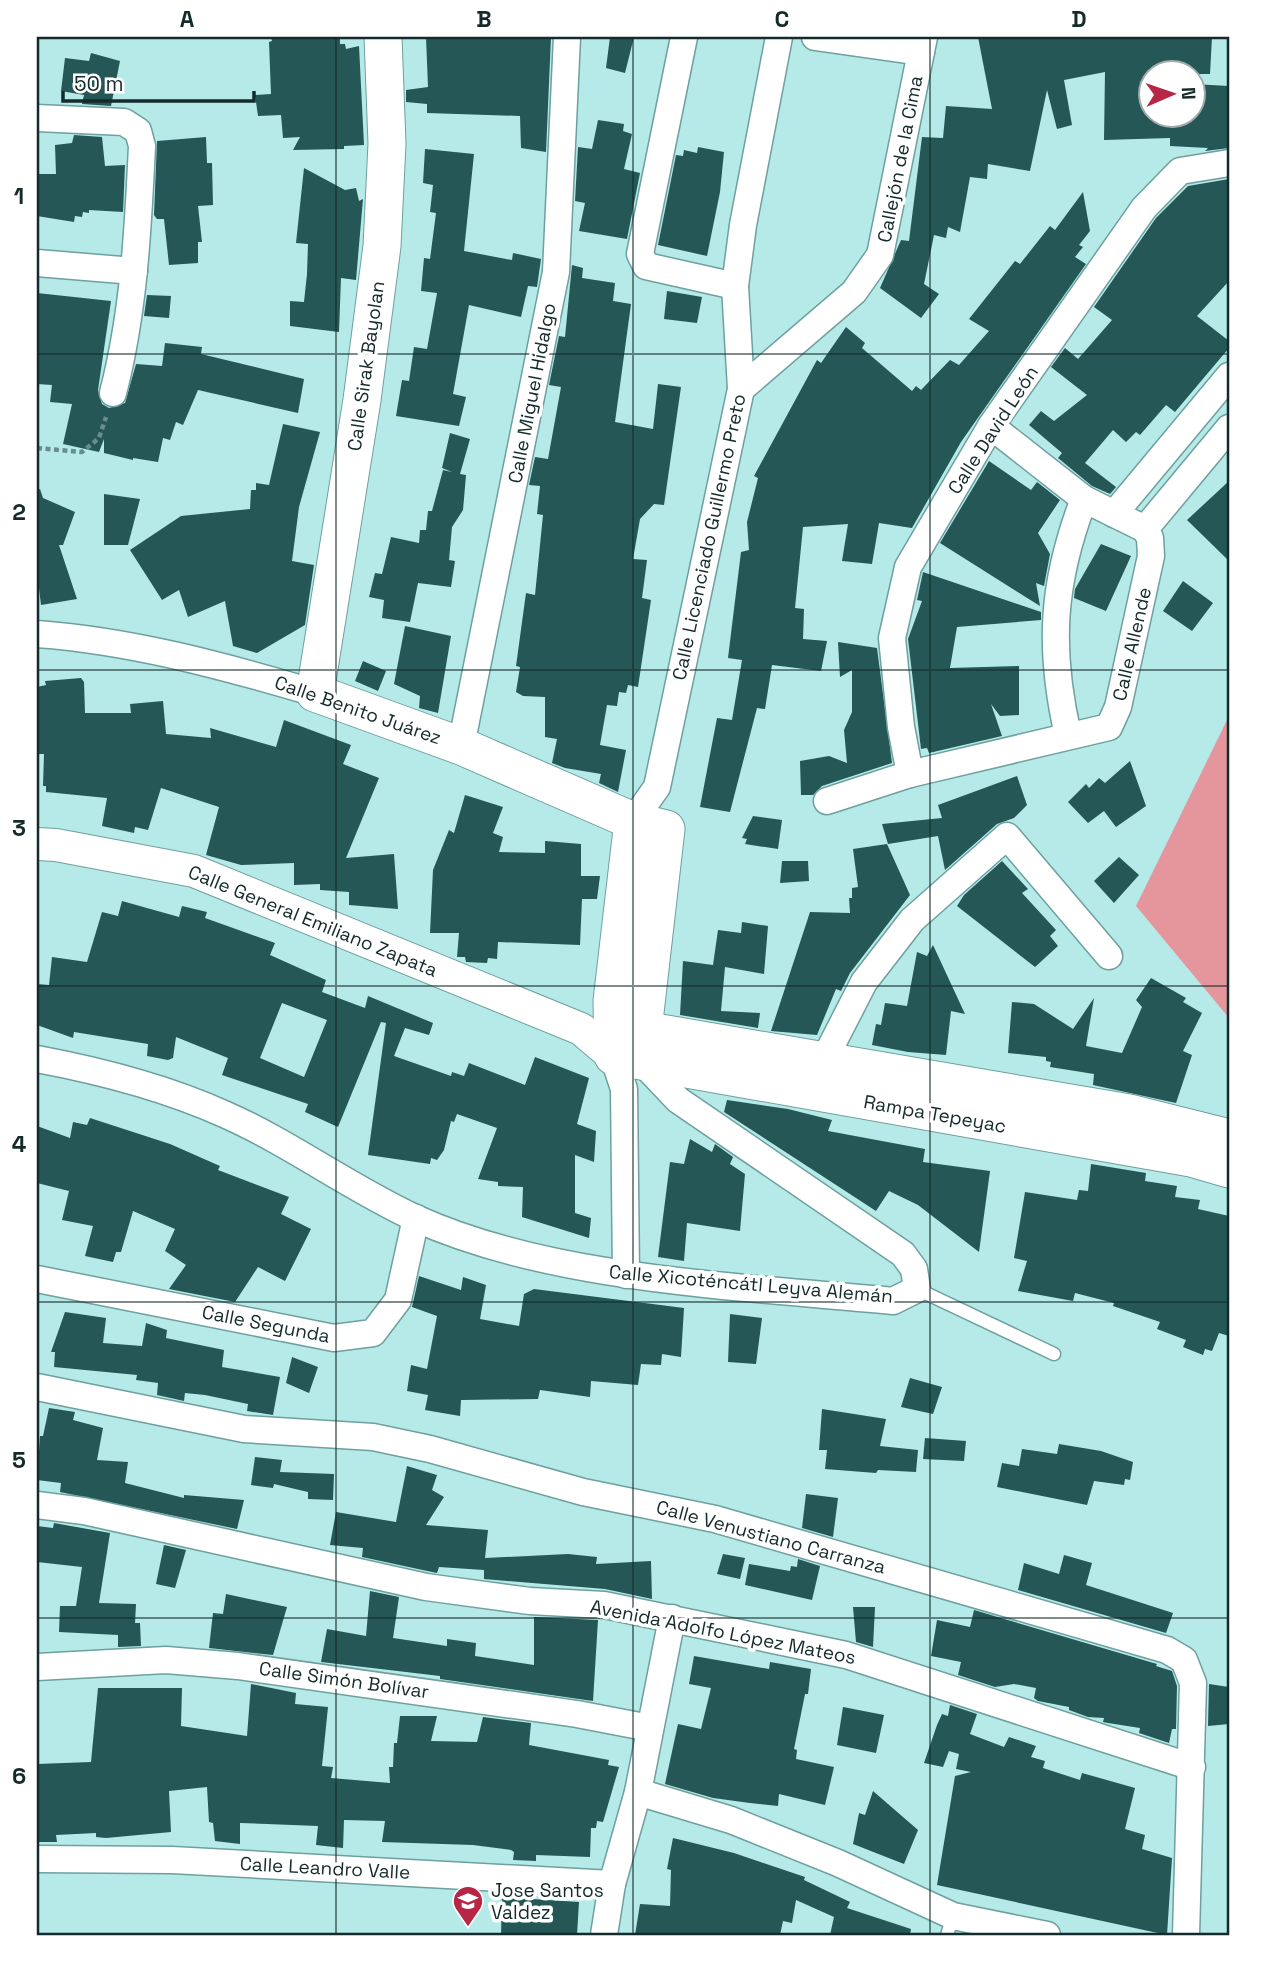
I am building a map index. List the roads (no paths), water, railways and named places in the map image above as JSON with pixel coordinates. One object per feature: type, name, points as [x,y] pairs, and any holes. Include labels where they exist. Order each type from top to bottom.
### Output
[{"type":"main road","name":"Calle Sirak Bayolan","points":[[315,693],[362,400],[383,246],[387,144],[383,37]]},
{"type":"main road","name":"Calle Benito Juárez","points":[[315,693],[461,746],[649,825]]},
{"type":"main road","name":"Calle Licenciado Guillermo Preto","points":[[619,1048],[612,1001],[649,825]]},
{"type":"main road","name":"Rampa Tepeyac","points":[[619,1048],[819,1077],[1129,1113],[1229,1138]]},
{"type":"main road","name":"Rampa Tepeyac","points":[[819,1077],[1229,1168]]},
{"type":"street","name":"Calle Miguel Hidalgo","points":[[461,746],[556,272],[567,37]]},
{"type":"street","points":[[684,37],[640,254],[646,266],[735,286]]},
{"type":"street","name":"Calle Licenciado Guillermo Preto","points":[[649,825],[741,388],[735,286],[743,225],[779,37]]},
{"type":"street","points":[[815,37],[923,45]]},
{"type":"street","name":"Callejón de la Cima","points":[[741,388],[854,292],[880,255],[923,45]]},
{"type":"street","points":[[37,118],[124,122],[138,131],[142,146],[134,271],[125,347],[113,393]]},
{"type":"street","name":"Calle David León","points":[[910,774],[901,727],[892,638],[908,567],[991,426],[1144,208],[1180,171],[1229,163]]},
{"type":"street","points":[[37,263],[134,271]]},
{"type":"street","points":[[1114,514],[1229,376]]},
{"type":"street","points":[[991,426],[1084,499],[1144,529],[1229,428]]},
{"type":"street","points":[[1068,735],[1054,656],[1055,616],[1069,537],[1084,499]]},
{"type":"street","name":"Calle Allende","points":[[827,802],[910,774],[1109,727],[1118,707],[1151,556],[1150,538],[1144,529]]},
{"type":"street","name":"Calle Benito Juárez","points":[[37,634],[94,638],[226,666],[315,693]]},
{"type":"street","points":[[819,1077],[864,982],[912,920],[1007,836],[1109,956]]},
{"type":"street","name":"Calle General Emiliano Zapata","points":[[37,844],[194,871],[619,1048],[678,1100],[902,1254],[914,1269],[917,1290]]},
{"type":"street","name":"Calle Licenciado Guillermo Preto","points":[[619,1048],[626,1275]]},
{"type":"street","name":"Calle Xicoténcátl Leyva Alemán","points":[[37,1059],[94,1070],[157,1088],[225,1114],[416,1218],[507,1249],[626,1275],[893,1301],[917,1290]]},
{"type":"street","name":"Calle Segunda","points":[[37,1279],[334,1338],[373,1333],[398,1300],[416,1218]]},
{"type":"street","name":"Calle Venustiano Carranza","points":[[37,1387],[244,1429],[373,1437],[430,1449],[583,1492],[715,1518],[1167,1650],[1184,1660],[1193,1683],[1186,1935]]},
{"type":"street","name":"Avenida Adolfo López Mateos","points":[[37,1505],[84,1511],[426,1587],[530,1601],[604,1605],[846,1655],[1192,1767]]},
{"type":"street","points":[[604,1935],[612,1884],[638,1791],[671,1618]]},
{"type":"street","name":"Calle Simón Bolívar","points":[[37,1668],[166,1660],[238,1666],[565,1712],[650,1728]]},
{"type":"street","points":[[638,1791],[732,1820],[838,1863],[950,1926],[1047,1935]]},
{"type":"street","name":"Calle Leandro Valle","points":[[37,1859],[172,1860],[612,1884]]},
{"type":"lane","points":[[917,1290],[1054,1354]]},
{"type":"place","name":"Jose Santos Valdez","points":[[468,1928]]}]
